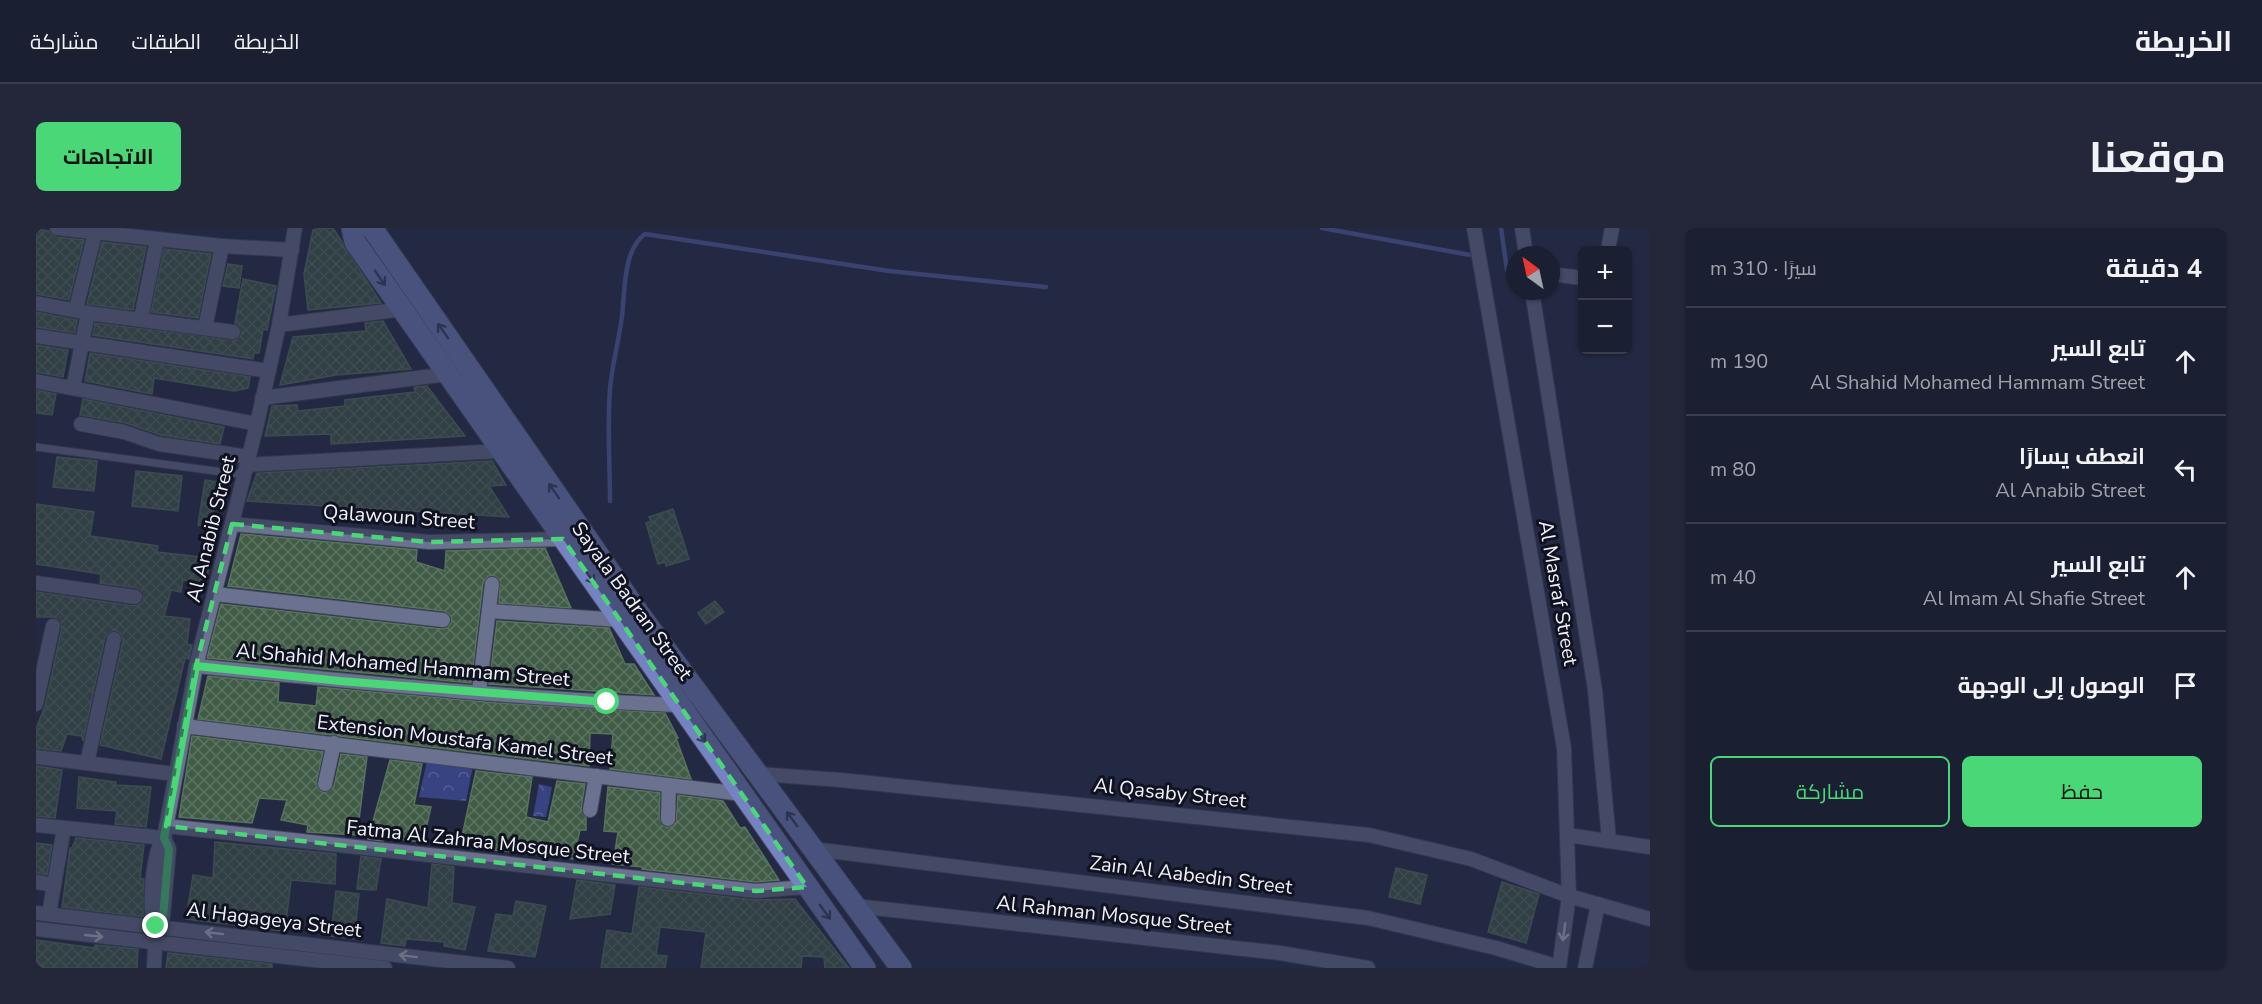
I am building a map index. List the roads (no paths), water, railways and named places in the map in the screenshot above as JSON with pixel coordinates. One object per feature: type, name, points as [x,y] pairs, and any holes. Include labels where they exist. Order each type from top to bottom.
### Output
[{"type":"main road","name":"Sayala Badran Street","points":[[352,228],[355,242],[865,968]]},
{"type":"main road","name":"Sayala Badran Street","points":[[372,228],[638,612],[901,968]]},
{"type":"main road","points":[[478,418],[491,401]]},
{"type":"street","points":[[57,228],[157,240],[292,250]]},
{"type":"street","name":"Al Anabib Street","points":[[154,968],[156,926],[151,911],[157,848],[165,832],[196,666],[257,424],[279,325],[295,228]]},
{"type":"street","name":"Al Masraf Street","points":[[1474,228],[1564,748],[1569,896],[1559,968]]},
{"type":"street","points":[[1522,228],[1525,246]]},
{"type":"street","points":[[1609,246],[1612,228]]},
{"type":"street","points":[[74,388],[82,344],[82,311],[94,233]]},
{"type":"street","points":[[141,318],[157,240]]},
{"type":"street","points":[[205,328],[222,246]]},
{"type":"street","points":[[1560,275],[1578,277]]},
{"type":"street","name":"Al Masraf Street","points":[[1533,300],[1595,690],[1609,840]]},
{"type":"street","points":[[36,303],[233,332]]},
{"type":"street","points":[[279,325],[402,309]]},
{"type":"street","points":[[36,336],[268,371]]},
{"type":"street","points":[[262,398],[448,374]]},
{"type":"street","points":[[36,381],[257,424]]},
{"type":"street","points":[[81,424],[124,432],[159,444],[247,466],[501,451]]},
{"type":"street","name":"Qalawoun Street","points":[[232,524],[429,542],[563,539]]},
{"type":"street","points":[[36,583],[135,597]]},
{"type":"street","points":[[479,691],[492,584]]},
{"type":"street","points":[[215,594],[443,620]]},
{"type":"street","points":[[489,611],[620,620]]},
{"type":"street","points":[[36,704],[53,626]]},
{"type":"street","points":[[87,763],[114,639]]},
{"type":"street","name":"Al Shahid Mohamed Hammam Street","points":[[196,666],[607,702],[679,705]]},
{"type":"street","name":"Extension Moustafa Kamel Street","points":[[184,726],[742,794]]},
{"type":"street","points":[[325,784],[334,743]]},
{"type":"street","points":[[36,757],[175,774]]},
{"type":"street","name":"Al Qasaby Street","points":[[758,774],[841,780],[1369,835],[1471,859],[1569,896],[1650,919]]},
{"type":"street","points":[[590,810],[596,776]]},
{"type":"street","points":[[668,819],[669,785]]},
{"type":"street","name":"Fatma Al Zahraa Mosque Street","points":[[36,825],[165,832],[756,891],[807,887]]},
{"type":"street","points":[[42,913],[54,885],[64,828]]},
{"type":"street","points":[[1567,835],[1650,847]]},
{"type":"street","name":"Zain Al Aabedin Street","points":[[813,849],[1368,918],[1496,948],[1559,968]]},
{"type":"street","points":[[36,882],[54,885]]},
{"type":"street","points":[[1585,968],[1598,904]]},
{"type":"street","name":"Al Rahman Mosque Street","points":[[856,906],[1280,952],[1368,968]]},
{"type":"street","name":"Al Hagageya Street","points":[[42,913],[508,968]]},
{"type":"street","name":"Al Hagageya Street","points":[[36,929],[385,968]]},
{"type":"street","points":[[365,967],[369,951]]},
{"type":"lane","points":[[36,447],[247,466]]},
{"type":"waterway","points":[[1322,228],[1470,255]]},
{"type":"waterway","points":[[1501,228],[1506,263]]},
{"type":"waterway","points":[[610,501],[611,380],[621,325],[626,272],[633,250],[645,234],[889,271],[1046,287]]}]
